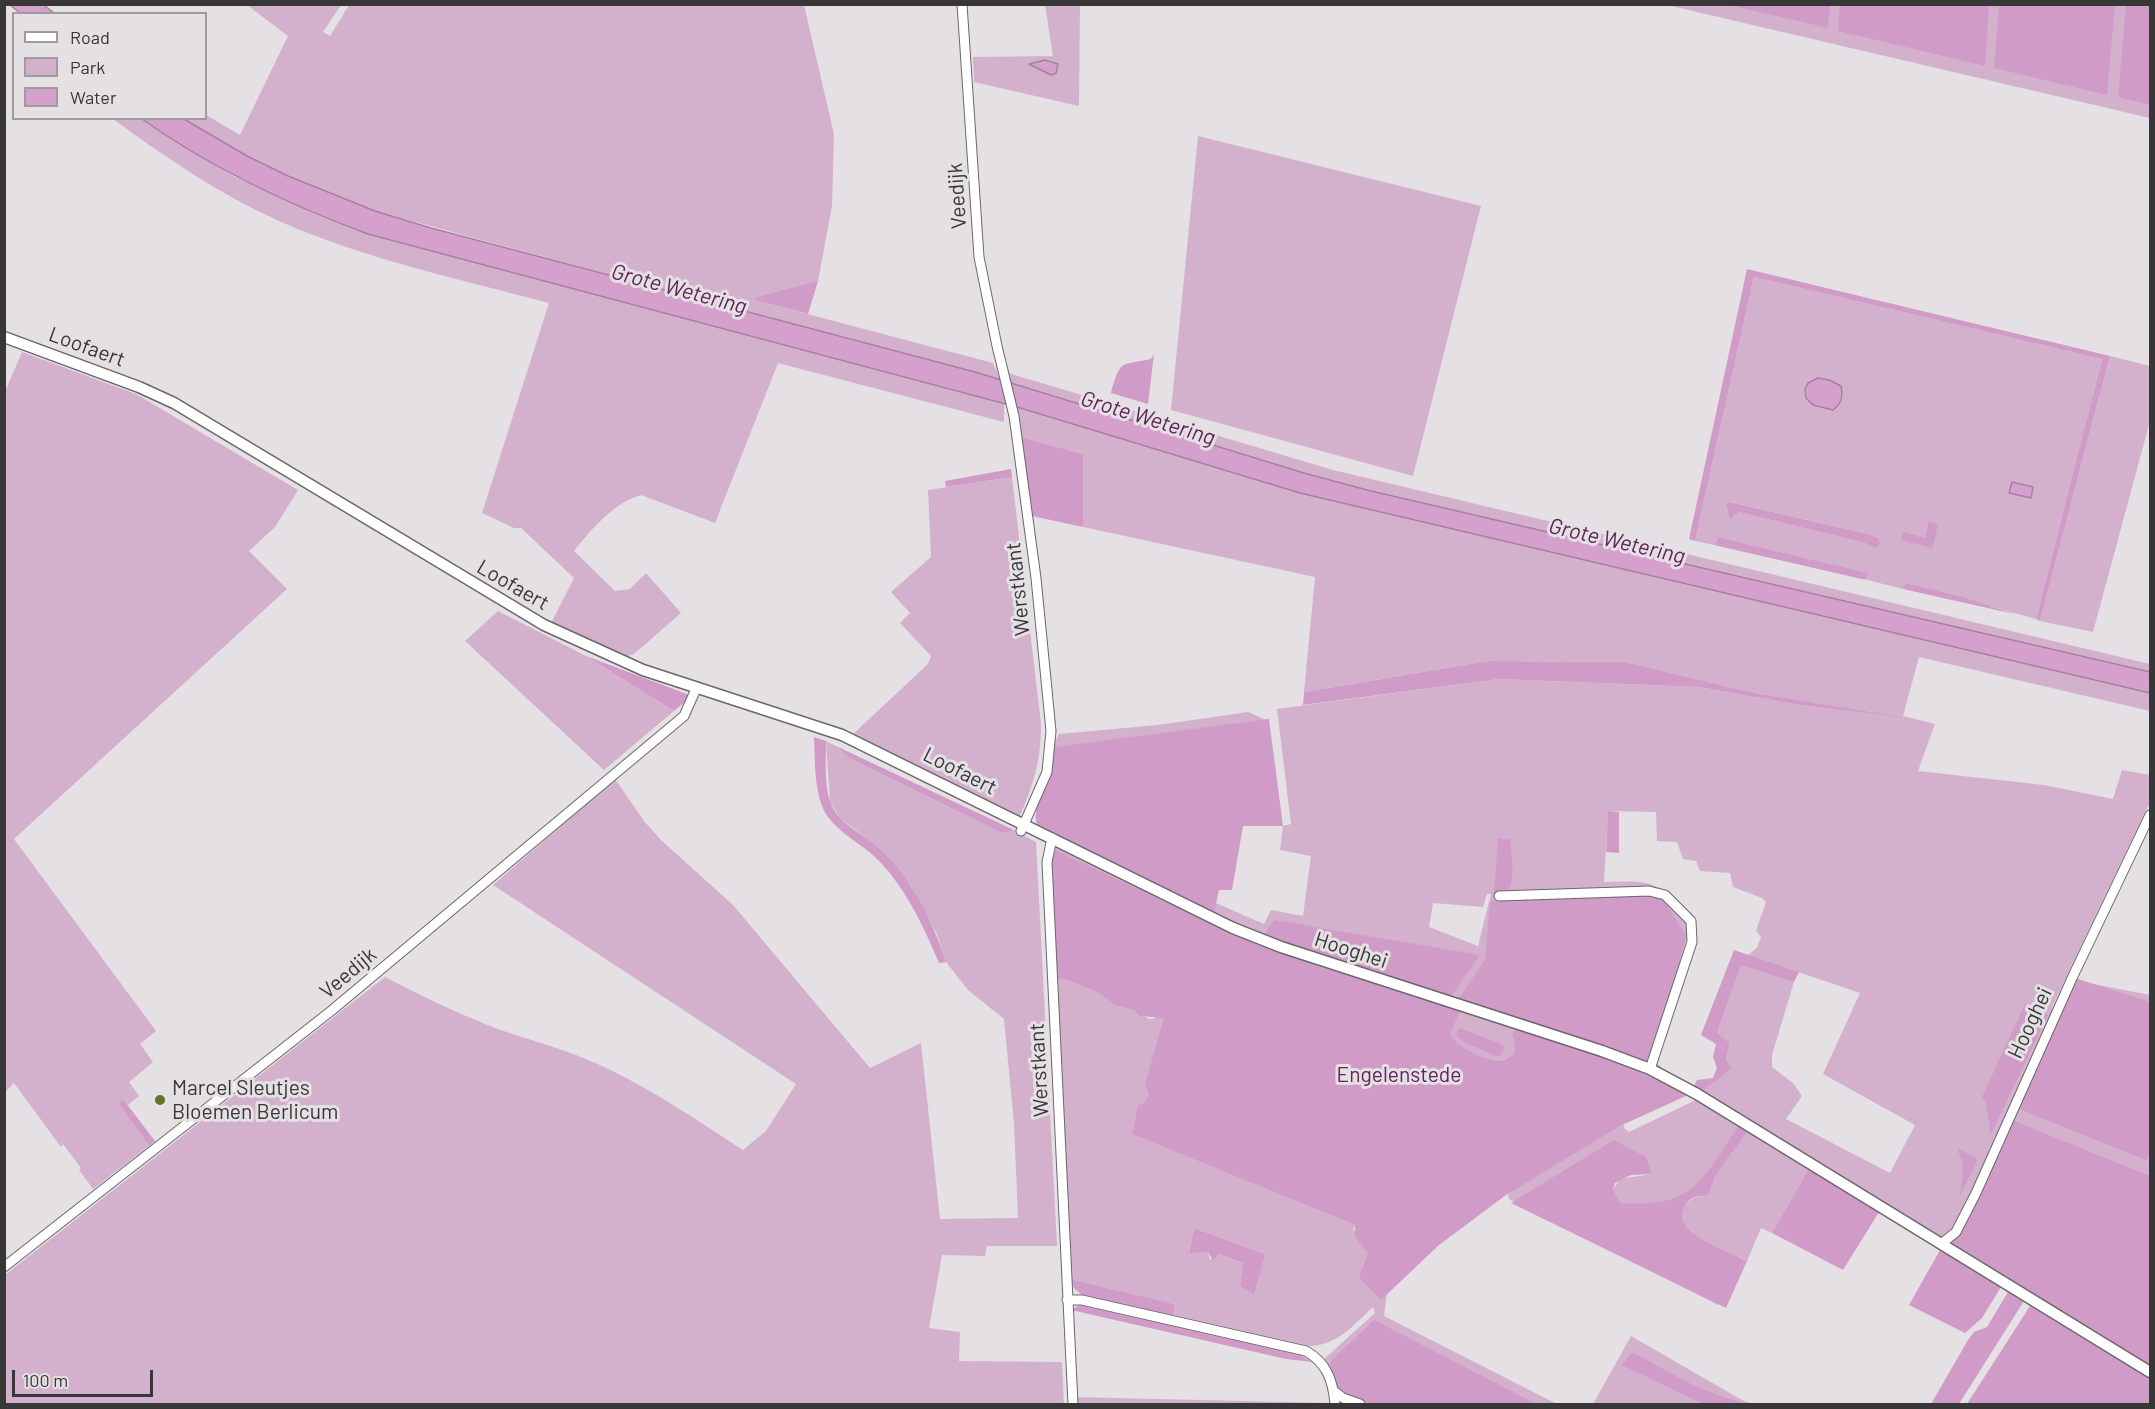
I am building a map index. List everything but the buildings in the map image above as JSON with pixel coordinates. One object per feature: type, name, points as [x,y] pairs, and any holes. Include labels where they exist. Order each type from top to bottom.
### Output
[{"type":"street","name":"Veedijk","points":[[962,4],[979,257],[1014,416]]},
{"type":"street","name":"Loofaert","points":[[4,337],[139,387],[174,403],[507,605],[611,657],[696,689],[842,735],[1022,827],[1052,838]]},
{"type":"street","name":"Werstkant","points":[[1014,416],[1036,578],[1051,731],[1047,772],[1022,827]]},
{"type":"street","name":"Veedijk","points":[[4,1268],[331,1011],[684,716],[696,689]]},
{"type":"street","name":"Hooghei","points":[[1941,1244],[1956,1232],[1976,1193],[2024,1081],[2151,815]]},
{"type":"street","name":"Werstkant","points":[[1052,838],[1047,862],[1072,1404]]},
{"type":"street","name":"Hooghei","points":[[1052,838],[1233,928],[1281,947],[1602,1051],[1650,1069],[1752,1127],[2151,1372]]},
{"type":"street","points":[[1499,896],[1649,891],[1665,895],[1691,921],[1692,942],[1650,1069]]},
{"type":"street","points":[[1067,1300],[1082,1300],[1306,1351],[1324,1364],[1334,1391],[1335,1404]]},
{"type":"street","points":[[1334,1391],[1343,1398],[1360,1404]]},
{"type":"green space","points":[[247,5],[341,5],[323,32],[330,36],[349,5],[804,5],[834,134],[832,206],[818,281],[754,300],[993,363],[1001,381],[375,211],[288,176],[247,156],[186,120],[207,120],[207,116],[240,135],[288,36]]},
{"type":"green space","points":[[1045,5],[1080,5],[1079,106],[974,82],[973,57],[1053,56]]},
{"type":"green space","points":[[1667,5],[2150,5],[2150,118]]},
{"type":"green space","points":[[1729,5],[1830,5],[1828,28]]},
{"type":"green space","points":[[1840,5],[1989,5],[1985,66],[1838,31]]},
{"type":"green space","points":[[1999,5],[2115,5],[2107,95],[1994,68]]},
{"type":"green space","points":[[2126,5],[2150,5],[2150,105],[2118,97]]},
{"type":"green space","points":[[114,120],[144,120],[235,177],[323,217],[368,234],[1004,404],[1004,422],[778,363],[715,523],[641,495],[612,510],[574,551],[615,591],[630,589],[646,573],[681,613],[634,654],[625,657],[550,625],[574,578],[521,528],[514,528],[482,513],[549,303],[378,257],[312,234],[279,221],[235,199],[152,147]]},
{"type":"green space","points":[[1198,136],[1481,206],[1413,476],[1171,410]]},
{"type":"green space","points":[[1747,269],[2110,356],[2040,621],[2036,619],[2102,359],[1754,277],[1695,541],[1689,539]]},
{"type":"green space","points":[[1754,277],[2102,359],[2036,619],[1905,583],[1903,589],[1867,580],[1867,573],[1718,537],[1714,545],[1695,541]],"holes":[[[1731,502],[1878,538],[1873,548],[1865,543],[1738,512],[1726,504]]]},
{"type":"green space","points":[[818,281],[808,314],[754,300],[757,297]]},
{"type":"green space","points":[[22,352],[136,394],[298,490],[275,527],[249,551],[287,589],[14,839],[156,1031],[140,1044],[153,1062],[129,1082],[139,1096],[128,1105],[123,1099],[118,1103],[149,1146],[93,1189],[79,1170],[81,1168],[63,1144],[61,1147],[14,1083],[5,1092],[4,394]]},
{"type":"green space","points":[[1154,354],[1148,404],[1111,393],[1117,374],[1123,366],[1151,359]]},
{"type":"green space","points":[[2110,356],[2150,366],[2150,421],[2093,632],[2040,621]]},
{"type":"green space","points":[[1008,373],[1333,470],[2150,664],[2150,672],[1371,491],[1304,473],[1012,384]]},
{"type":"green space","name":"Engelenstede","points":[[1017,407],[1300,493],[2150,693],[2150,711],[1919,657],[1903,716],[1935,724],[1918,771],[2044,785],[2113,799],[2122,770],[2150,775],[2150,802],[2051,1009],[2088,983],[2150,995],[2150,1293],[2055,1253],[1936,1235],[1703,1091],[1731,1068],[1726,1060],[1730,1043],[1717,1033],[1741,964],[1794,982],[1772,1055],[1772,1067],[1793,1083],[1802,1096],[1786,1119],[1890,1173],[1915,1125],[1823,1074],[1860,993],[1748,955],[1757,948],[1761,937],[1756,931],[1766,902],[1762,898],[1733,887],[1730,873],[1700,871],[1696,861],[1683,859],[1677,842],[1657,841],[1656,812],[1608,811],[1604,882],[1635,882],[1654,885],[1670,896],[1692,918],[1645,1051],[1675,1081],[1621,1109],[1624,1128],[1629,1132],[1698,1099],[1809,1168],[1772,1233],[1761,1228],[1747,1261],[1739,1257],[1718,1305],[1509,1199],[1506,1181],[1388,1284],[1384,1316],[1557,1404],[1391,1404],[1336,1381],[1324,1359],[1375,1313],[1373,1307],[1342,1335],[1333,1340],[1314,1346],[1302,1346],[1173,1316],[1175,1304],[1070,1279],[1053,978],[1068,980],[1099,993],[1116,1006],[1134,1010],[1149,1019],[1156,1018],[1054,971],[1049,833],[1052,749],[1059,734],[1158,725],[1248,712],[1266,720],[1232,876],[1217,887],[1211,901],[1264,924],[1271,910],[1303,916],[1311,856],[1280,850],[1283,826],[1291,824],[1277,709],[1499,679],[1699,687],[1800,705],[1884,714],[1755,693],[1625,662],[1488,661],[1304,692],[1315,577],[1083,527],[1083,454],[1021,437]],"holes":[[[1487,894],[1491,894],[1478,946],[1429,927],[1433,903],[1483,907]],[[1133,1134],[1370,1225],[1353,1231],[1355,1225]],[[1735,1149],[1715,1177],[1708,1196],[1692,1199],[1682,1210],[1677,1202],[1707,1180]],[[1958,1149],[1978,1159],[1961,1192],[1963,1164]],[[1648,1166],[1652,1174],[1620,1179],[1613,1190],[1614,1175]],[[1194,1228],[1265,1254],[1240,1286],[1243,1263],[1219,1254],[1210,1260],[1208,1252],[1189,1252]]]},
{"type":"green space","points":[[1021,437],[1083,454],[1083,527],[1032,516]]},
{"type":"green space","points":[[1011,469],[1012,477],[946,487],[945,481]]},
{"type":"green space","points":[[1012,477],[1041,724],[1036,772],[1020,816],[852,735],[928,664],[931,656],[900,623],[910,613],[891,592],[931,557],[928,490]]},
{"type":"green space","points":[[1730,502],[1868,534],[1878,538],[1880,543],[1878,547],[1873,548],[1865,543],[1738,512],[1730,519],[1726,504]]},
{"type":"green space","points":[[1929,521],[1938,525],[1932,548],[1901,540],[1903,532],[1925,538]]},
{"type":"green space","points":[[1718,537],[1868,573],[1866,580],[1714,545]]},
{"type":"green space","points":[[1905,583],[1966,598],[2014,614],[1903,589]]},
{"type":"green space","points":[[498,611],[586,656],[674,711],[604,770],[465,641]]},
{"type":"green space","points":[[586,656],[692,696],[674,711]]},
{"type":"green space","points":[[1488,661],[1625,662],[1755,693],[1903,717],[1800,705],[1699,687],[1499,679],[1303,705],[1304,692]]},
{"type":"green space","points":[[1269,719],[1283,826],[1243,826],[1232,890],[1219,890],[1214,913],[1037,826],[1039,798],[1055,747]]},
{"type":"green space","points":[[814,737],[826,741],[827,787],[833,809],[844,822],[879,848],[911,886],[934,930],[946,962],[939,963],[912,907],[886,868],[838,828],[826,814],[822,806],[815,772]]},
{"type":"green space","points":[[826,741],[836,746],[849,758],[1002,833],[1014,830],[1036,842],[1057,1246],[987,1246],[985,1256],[942,1255],[929,1328],[960,1332],[959,1361],[1062,1362],[1064,1404],[5,1404],[5,1275],[385,977],[440,1005],[483,1023],[598,1064],[662,1098],[743,1150],[766,1131],[796,1084],[493,885],[615,779],[644,821],[661,840],[733,905],[870,1068],[921,1043],[940,1219],[1018,1218],[1014,1124],[1004,1019],[968,990],[946,962],[937,934],[910,884],[878,847],[840,818],[830,802]]},
{"type":"green space","points":[[836,746],[1014,830],[1002,833],[849,758]]},
{"type":"green space","points":[[1608,811],[1619,812],[1619,853],[1606,852]]},
{"type":"green space","points":[[1498,838],[1511,840],[1513,872],[1508,892],[1494,894]]},
{"type":"green space","name":"Engelenstede","points":[[1053,849],[1248,941],[1320,967],[1460,1011],[1450,1034],[1465,1049],[1480,1056],[1501,1061],[1514,1054],[1515,1041],[1512,1035],[1515,1029],[1617,1061],[1688,1095],[1620,1126],[1506,1195],[1439,1245],[1381,1300],[1359,1278],[1368,1253],[1355,1237],[1355,1225],[1132,1134],[1138,1106],[1149,1096],[1145,1084],[1164,1018],[1140,1016],[1134,1010],[1116,1006],[1099,993],[1068,980],[1053,978],[1050,850]]},
{"type":"green space","points":[[1658,891],[1687,937],[1651,1059],[1647,1062],[1457,1001],[1485,960],[1490,903],[1493,901]]},
{"type":"green space","points":[[1274,920],[1480,955],[1450,998],[1356,970],[1264,935]]},
{"type":"green space","points":[[1734,950],[1799,972],[1794,982],[1741,965],[1717,1033],[1730,1043],[1726,1060],[1732,1068],[1703,1091],[1694,1086],[1697,1080],[1713,1078],[1717,1068],[1713,1057],[1716,1044],[1701,1035]]},
{"type":"green space","points":[[2075,978],[2150,1002],[2150,1154],[2146,1160],[2017,1108]]},
{"type":"green space","points":[[2025,1004],[2048,1015],[1991,1134],[1986,1103],[1982,1097]]},
{"type":"green space","points":[[1459,1028],[1499,1043],[1504,1047],[1501,1055],[1495,1056],[1460,1040],[1456,1035]]},
{"type":"green space","points":[[123,1099],[155,1141],[149,1146],[118,1103]]},
{"type":"green space","points":[[2012,1120],[2150,1176],[2150,1367],[1951,1244]]},
{"type":"green space","points":[[1739,1125],[1748,1130],[1715,1177],[1708,1196],[1697,1196],[1691,1199],[1684,1208],[1682,1217],[1685,1226],[1704,1241],[1747,1261],[1726,1308],[1511,1203],[1614,1140],[1646,1157],[1652,1174],[1631,1175],[1615,1183],[1613,1190],[1620,1203],[1665,1201],[1681,1195],[1704,1176]]},
{"type":"green space","points":[[1957,1148],[1978,1159],[1960,1196],[1963,1164]]},
{"type":"green space","points":[[1809,1168],[1879,1212],[1843,1270],[1772,1233]]},
{"type":"green space","points":[[1194,1228],[1265,1254],[1254,1294],[1240,1286],[1243,1263],[1219,1254],[1213,1261],[1208,1252],[1189,1253]]},
{"type":"green space","points":[[1940,1250],[2001,1287],[1982,1318],[1965,1333],[1909,1305]]},
{"type":"green space","points":[[1070,1279],[1175,1304],[1173,1316],[1083,1296],[1074,1288]]},
{"type":"green space","points":[[2008,1292],[2024,1301],[1959,1404],[1931,1404],[1968,1340],[1974,1332],[1987,1327]]},
{"type":"green space","points":[[1080,1305],[1296,1352],[1312,1362],[1286,1359],[1071,1310]]},
{"type":"green space","points":[[2030,1306],[2150,1379],[2150,1404],[1967,1404]]},
{"type":"green space","points":[[1374,1320],[1536,1404],[1369,1404],[1346,1395],[1339,1391],[1331,1379],[1331,1361]]},
{"type":"green space","points":[[1631,1336],[1742,1400],[1753,1404],[1593,1404]]},
{"type":"green space","points":[[1632,1352],[1702,1389],[1747,1404],[1703,1404],[1622,1365]]},
{"type":"green space","points":[[1074,1397],[1329,1403],[1329,1404],[1075,1404]]},
{"type":"water","points":[[10,5],[44,5],[53,12],[19,12]]},
{"type":"water","points":[[1045,60],[1058,64],[1056,73],[1051,75],[1029,64]]},
{"type":"water","points":[[143,120],[186,120],[247,156],[288,176],[375,211],[431,228],[975,372],[1304,473],[1371,491],[2150,672],[2150,693],[1300,493],[1017,407],[368,234],[251,184],[168,137]]},
{"type":"water","points":[[1818,378],[1841,386],[1841,400],[1833,410],[1813,405],[1806,398],[1805,389],[1808,383]]},
{"type":"water","points":[[2012,482],[2033,487],[2031,498],[2009,493]]},
{"type":"place","name":"Marcel Sleutjes Bloemen Berlicum","points":[[160,1100]]},
{"type":"water label","name":"Grote Wetering","points":[[679,289]]},
{"type":"water label","name":"Grote Wetering","points":[[1148,418]]},
{"type":"water label","name":"Grote Wetering","points":[[1617,541]]}]
